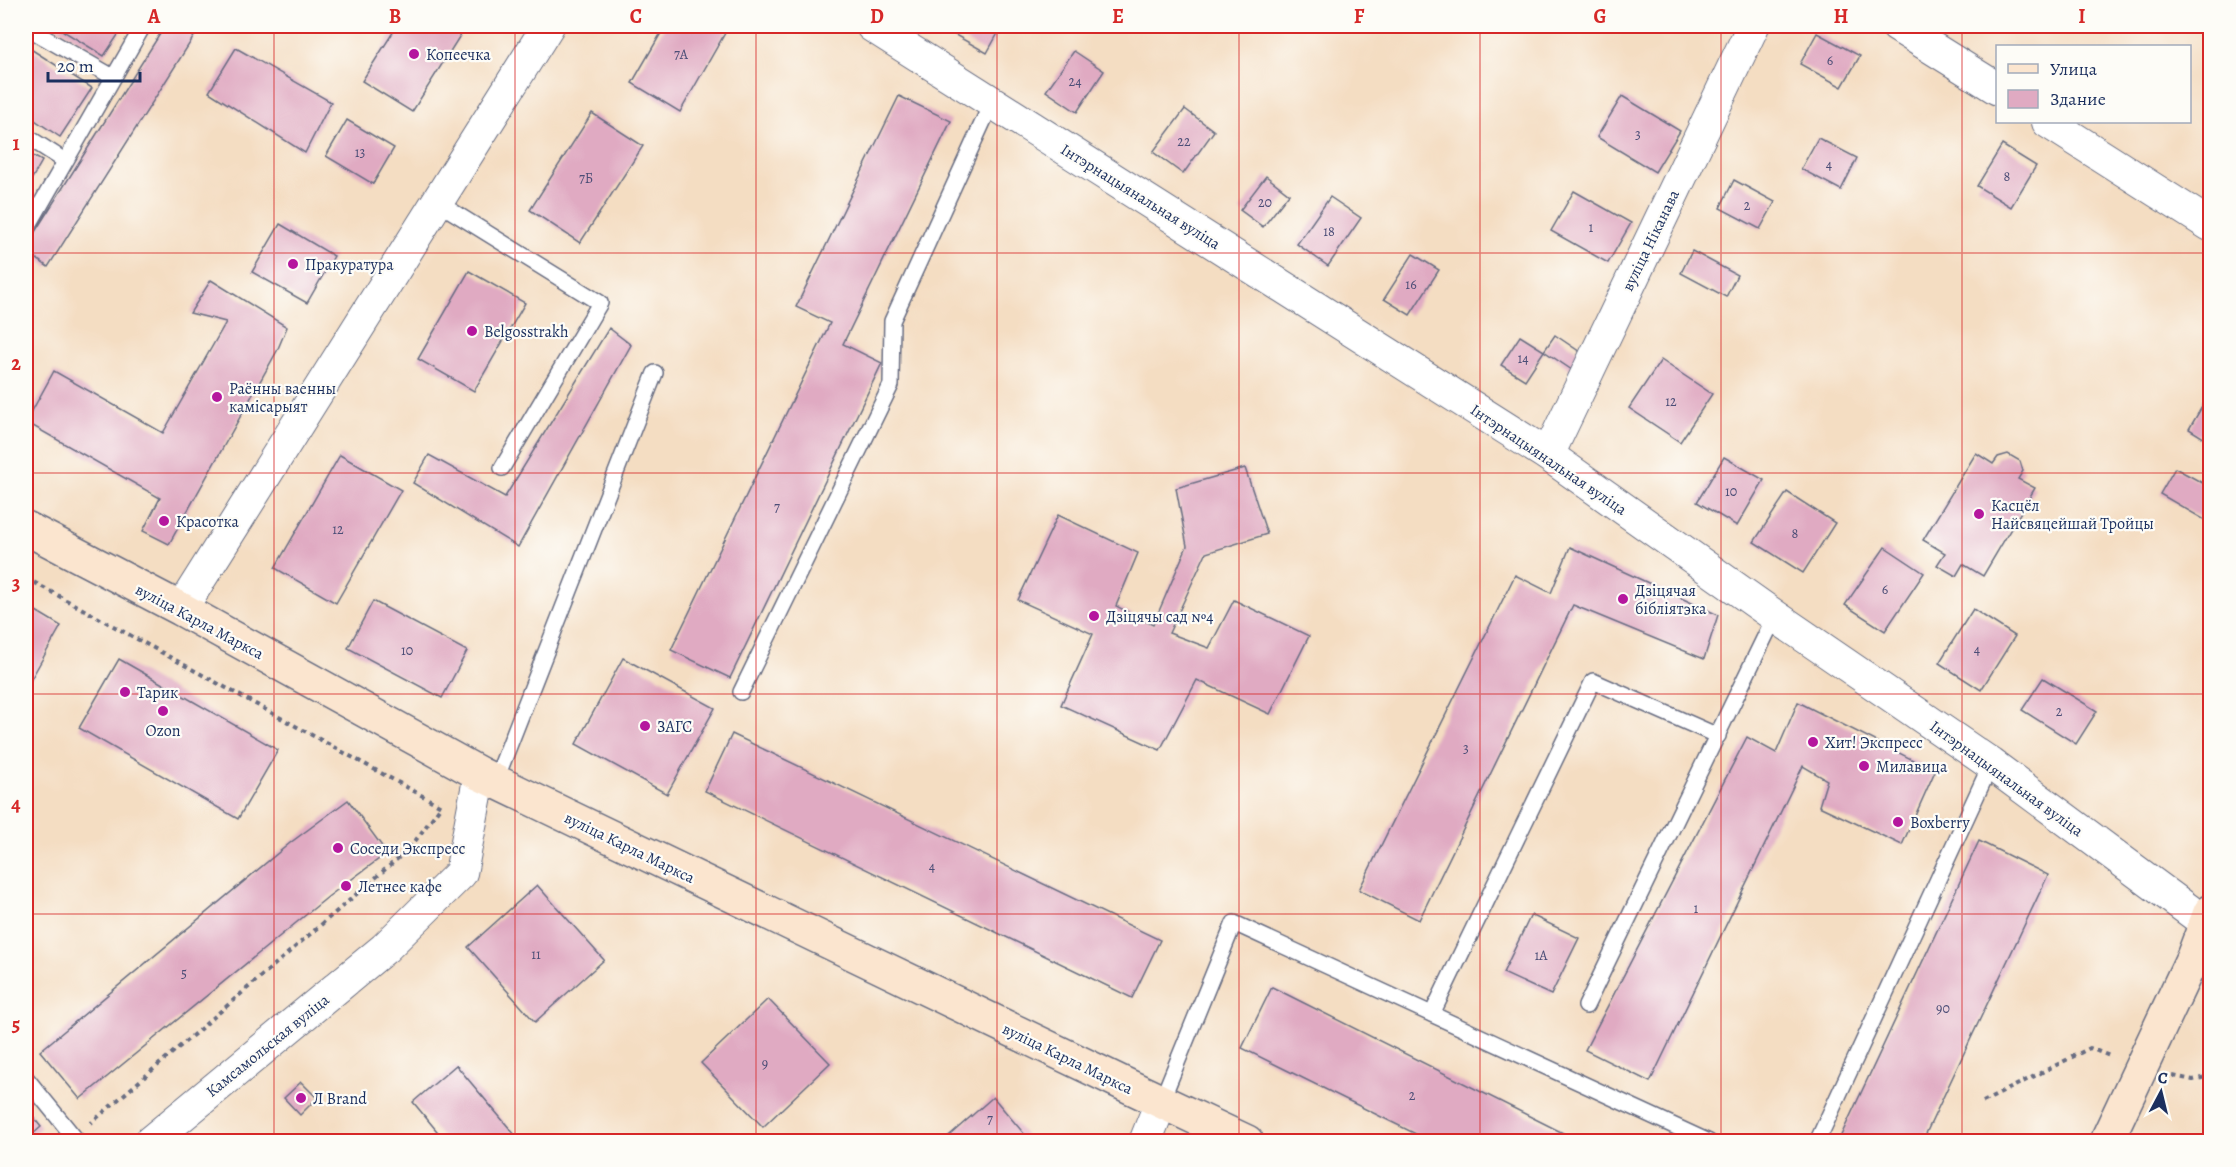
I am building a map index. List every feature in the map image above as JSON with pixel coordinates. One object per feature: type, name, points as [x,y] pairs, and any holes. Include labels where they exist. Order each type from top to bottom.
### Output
[{"type":"main road","name":"вуліца Карла Маркса","points":[[26,528],[181,609],[487,778],[1247,1142]]},
{"type":"main road","points":[[2106,1142],[2209,918]]},
{"type":"street","points":[[181,609],[548,26]]},
{"type":"street","name":"Інтэрнацыянальная вуліца","points":[[872,26],[1548,455],[2209,918]]},
{"type":"street","name":"вуліца Ніканава","points":[[1548,455],[1753,26]]},
{"type":"street","points":[[1897,26],[1996,88]]},
{"type":"street","points":[[2050,123],[2211,225]]},
{"type":"street","name":"Камсамольская вуліца","points":[[150,1142],[385,948],[460,873],[487,778]]},
{"type":"street","points":[[1145,1142],[1161,1102]]},
{"type":"lane","points":[[26,230],[143,26]]},
{"type":"lane","points":[[26,27],[113,76]]},
{"type":"lane","points":[[741,692],[891,385],[892,321],[992,102]]},
{"type":"lane","points":[[26,136],[65,161]]},
{"type":"lane","points":[[437,202],[600,303],[502,468]]},
{"type":"lane","points":[[487,778],[655,373]]},
{"type":"lane","points":[[1586,1006],[1775,616]]},
{"type":"lane","points":[[1432,1014],[1593,681],[1718,736]]},
{"type":"lane","points":[[1817,1142],[1991,764]]},
{"type":"lane","points":[[1161,1102],[1234,923],[1709,1142]]},
{"type":"lane","points":[[26,1078],[77,1139]]},
{"type":"path","points":[[26,578],[441,806],[410,848],[77,1139]]},
{"type":"path","points":[[1983,1102],[2090,1048],[2140,1069],[2193,1080],[2211,1076]]},
{"type":"building","points":[[55,26],[124,26],[104,56]]},
{"type":"building","points":[[165,26],[200,27],[48,267],[26,251],[26,246]]},
{"type":"building","name":"Копеечка","points":[[397,26],[466,26],[412,112],[362,81]]},
{"type":"building","points":[[665,26],[729,26],[680,112],[632,83]]},
{"type":"building","points":[[954,26],[1002,26],[987,53],[950,32]]},
{"type":"building","points":[[1817,33],[1860,56],[1842,87],[1800,64]]},
{"type":"building","points":[[26,46],[92,88],[60,137],[26,114]]},
{"type":"building","points":[[236,48],[331,102],[305,153],[209,92]]},
{"type":"building","points":[[1074,51],[1104,71],[1077,112],[1046,91]]},
{"type":"building","points":[[899,96],[951,121],[843,344],[882,363],[730,678],[671,650],[830,323],[796,307]]},
{"type":"building","points":[[1622,96],[1680,131],[1655,172],[1597,137]]},
{"type":"building","points":[[1185,109],[1214,131],[1183,174],[1153,152]]},
{"type":"building","points":[[592,113],[643,146],[580,243],[530,210]]},
{"type":"building","points":[[347,120],[394,148],[373,184],[326,156]]},
{"type":"building","points":[[1818,138],[1857,158],[1841,190],[1801,169]]},
{"type":"building","points":[[2002,145],[2036,166],[2011,207],[1977,186]]},
{"type":"building","points":[[26,152],[42,161],[26,189]]},
{"type":"building","points":[[1266,176],[1289,194],[1263,227],[1240,210]]},
{"type":"building","points":[[1734,180],[1775,202],[1760,229],[1720,208]]},
{"type":"building","points":[[1574,191],[1631,223],[1608,263],[1551,231]]},
{"type":"building","points":[[1330,197],[1361,218],[1328,266],[1297,244]]},
{"type":"building","name":"Пракуратура","points":[[280,224],[334,256],[307,303],[252,272]]},
{"type":"building","points":[[1692,251],[1737,275],[1726,297],[1681,273]]},
{"type":"building","points":[[1413,254],[1439,270],[1410,315],[1384,299]]},
{"type":"building","name":"Belgosstrakh","points":[[469,271],[525,303],[474,391],[418,359]]},
{"type":"building","name":"Раённы ваенны камісарыят","points":[[211,280],[287,327],[277,351],[169,544],[143,531],[160,498],[26,422],[54,371],[163,433],[226,322],[190,313]]},
{"type":"building","points":[[609,328],[631,345],[518,547],[413,483],[429,455],[505,497]]},
{"type":"building","points":[[1555,335],[1583,354],[1572,370],[1544,351]]},
{"type":"building","points":[[1520,336],[1544,351],[1525,380],[1501,365]]},
{"type":"building","points":[[1661,360],[1712,394],[1680,442],[1629,408]]},
{"type":"building","points":[[2206,400],[2210,402],[2210,442],[2189,429]]},
{"type":"building","name":"Касцёл Найсвяцейшай Тройцы","points":[[1976,453],[1993,464],[1998,457],[2008,454],[2020,461],[2023,471],[2018,479],[2035,488],[1983,576],[1963,564],[1956,576],[1937,565],[1945,553],[1923,540]]},
{"type":"building","points":[[340,455],[401,490],[336,603],[275,568]]},
{"type":"building","points":[[1724,457],[1764,480],[1737,526],[1697,502]]},
{"type":"building","name":"Дзіцячы сад №4","points":[[1245,468],[1267,534],[1206,553],[1169,633],[1209,648],[1234,600],[1309,636],[1270,714],[1197,680],[1160,750],[1061,705],[1093,634],[1018,600],[1058,515],[1138,553],[1116,606],[1153,625],[1187,546],[1176,488]]},
{"type":"building","points":[[2175,468],[2210,487],[2210,523],[2160,494]]},
{"type":"building","points":[[1787,492],[1835,523],[1803,573],[1754,542]]},
{"type":"building","points":[[1570,547],[1718,615],[1704,659],[1573,605],[1419,920],[1359,890],[1515,575],[1551,593]]},
{"type":"building","points":[[1885,547],[1924,573],[1885,631],[1845,605]]},
{"type":"building","points":[[373,601],[467,651],[442,698],[348,648]]},
{"type":"building","points":[[26,605],[61,626],[26,688]]},
{"type":"building","points":[[1973,609],[2015,636],[1981,690],[1939,663]]},
{"type":"building","name":"ЗАГС","points":[[623,658],[715,708],[667,794],[576,744]]},
{"type":"building","points":[[119,659],[278,750],[238,819],[79,728]]},
{"type":"building","points":[[2043,678],[2097,711],[2076,744],[2022,710]]},
{"type":"building","points":[[1798,702],[1935,771],[1902,845],[1819,806],[1827,780],[1803,766],[1650,1082],[1585,1050],[1747,737],[1776,753]]},
{"type":"building","points":[[732,734],[1160,940],[1132,998],[705,791]]},
{"type":"building","points":[[348,800],[387,853],[329,896],[80,1099],[40,1051],[290,843]]},
{"type":"building","points":[[1979,841],[2048,875],[1922,1142],[1838,1142]]},
{"type":"building","points":[[537,885],[604,960],[535,1022],[468,947]]},
{"type":"building","points":[[1531,915],[1579,938],[1551,995],[1503,973]]},
{"type":"building","points":[[1272,987],[1581,1142],[1432,1142],[1242,1048]]},
{"type":"building","points":[[768,999],[830,1063],[763,1127],[701,1063]]},
{"type":"building","points":[[456,1065],[521,1142],[446,1142],[413,1102]]},
{"type":"building","name":"Л Brand","points":[[301,1082],[317,1098],[300,1115],[284,1098]]},
{"type":"building","points":[[993,1097],[1031,1142],[942,1142]]},
{"type":"building","points":[[26,1108],[41,1127],[26,1140]]},
{"type":"place","name":"Копеечка","points":[[414,54]]},
{"type":"place","name":"Пракуратура","points":[[293,264]]},
{"type":"place","name":"Belgosstrakh","points":[[472,331]]},
{"type":"place","name":"Раённы ваенны камісарыят","points":[[217,397]]},
{"type":"place","name":"Касцёл Найсвяцейшай Тройцы","points":[[1979,514]]},
{"type":"place","name":"Красотка","points":[[164,521]]},
{"type":"place","name":"Дзіцячая бібліятэка","points":[[1623,599]]},
{"type":"place","name":"Дзіцячы сад №4","points":[[1094,616]]},
{"type":"place","name":"Тарик","points":[[125,692]]},
{"type":"place","name":"Ozon","points":[[163,711]]},
{"type":"place","name":"ЗАГС","points":[[645,726]]},
{"type":"place","name":"Хит! Экспресс","points":[[1813,742]]},
{"type":"place","name":"Милавица","points":[[1864,766]]},
{"type":"place","name":"Boxberry","points":[[1898,822]]},
{"type":"place","name":"Соседи Экспресс","points":[[338,848]]},
{"type":"place","name":"Летнее кафе","points":[[346,886]]},
{"type":"place","name":"Л Brand","points":[[301,1098]]}]
